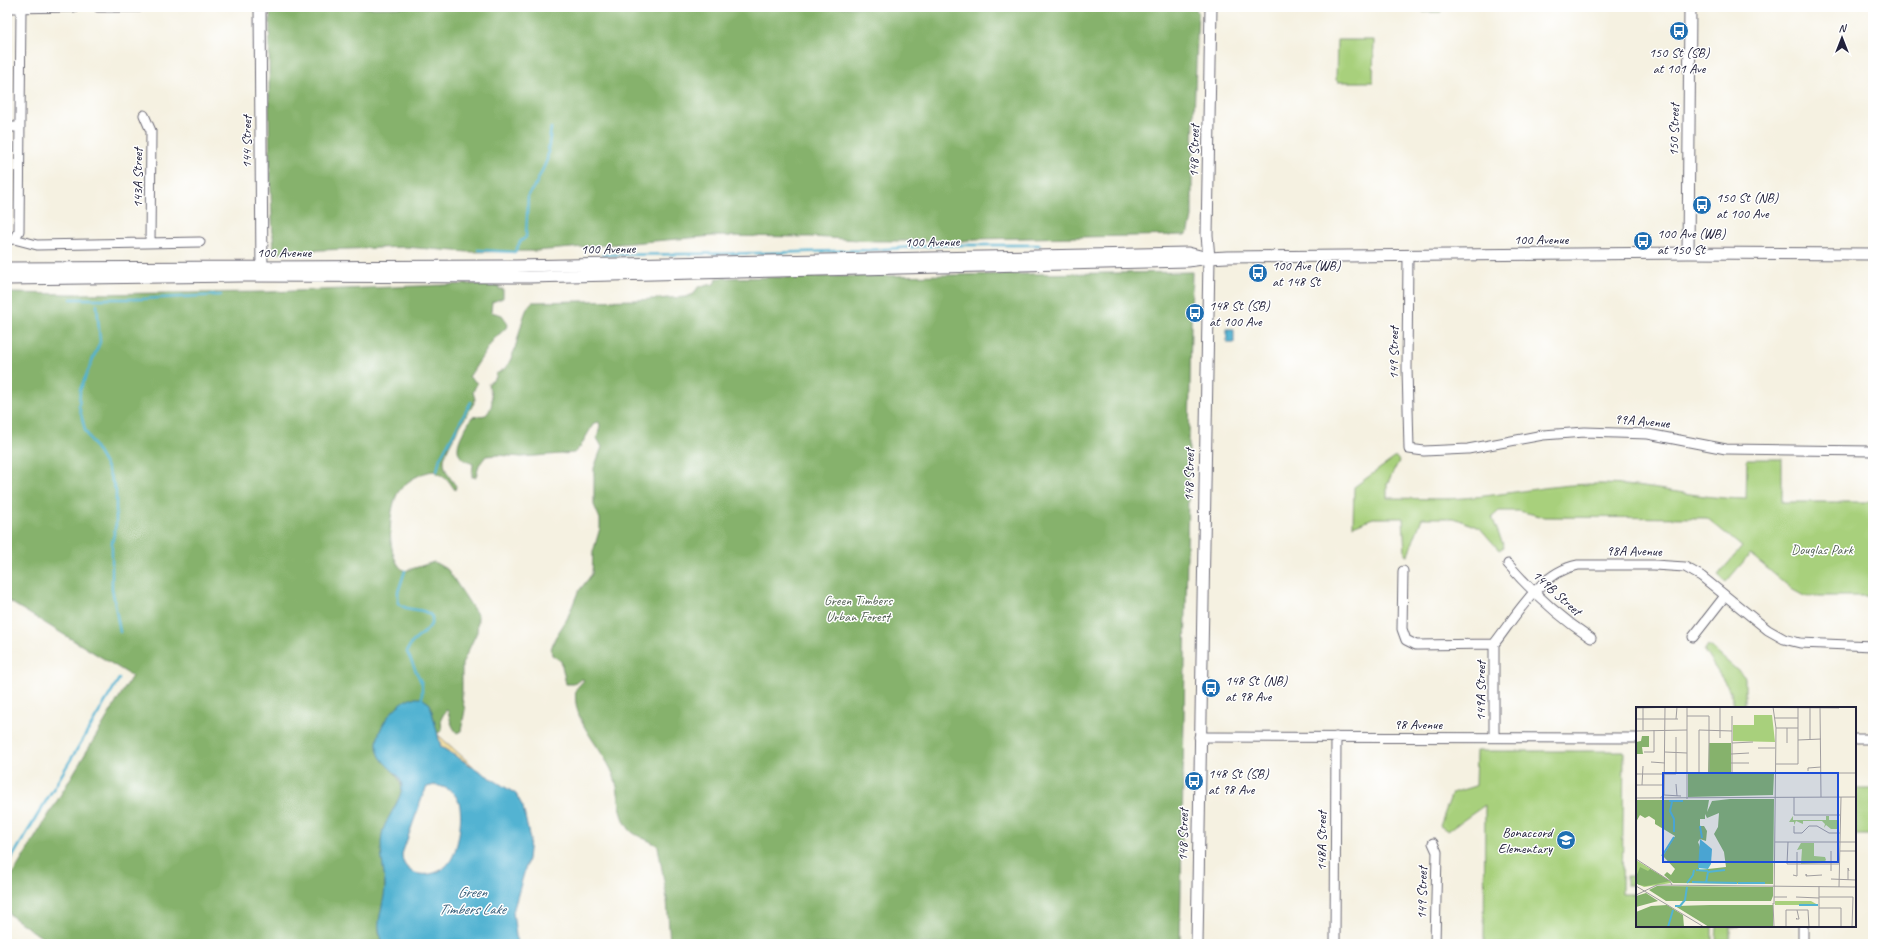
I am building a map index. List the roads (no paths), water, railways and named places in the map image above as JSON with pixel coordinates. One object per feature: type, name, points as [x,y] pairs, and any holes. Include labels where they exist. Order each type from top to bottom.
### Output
[{"type":"main road","name":"144 Street","points":[[260,7],[262,272]]},
{"type":"main road","name":"148 Street","points":[[1197,944],[1199,737],[1209,258],[1207,235],[1211,7]]},
{"type":"main road","name":"150 Street","points":[[1688,253],[1690,7]]},
{"type":"main road","name":"100 Avenue","points":[[7,279],[516,266],[1188,252],[1209,258],[1688,253],[1873,254]]},
{"type":"main road","name":"100 Avenue","points":[[7,268],[262,272]]},
{"type":"street","points":[[7,8],[74,7]]},
{"type":"street","points":[[98,7],[139,7]]},
{"type":"street","points":[[11,240],[19,231],[21,8]]},
{"type":"street","name":"143A Street","points":[[144,115],[151,131],[150,244]]},
{"type":"street","points":[[7,127],[19,127]]},
{"type":"street","points":[[11,240],[37,245],[200,242]]},
{"type":"street","name":"149 Street","points":[[1408,256],[1407,368],[1409,449]]},
{"type":"street","name":"99A Avenue","points":[[1409,449],[1424,451],[1468,449],[1543,435],[1585,432],[1648,434],[1726,449],[1873,451]]},
{"type":"street","name":"149B Street","points":[[1508,564],[1534,593],[1566,622],[1591,638]]},
{"type":"street","name":"98A Avenue","points":[[1494,644],[1534,593],[1557,573],[1568,567],[1578,565],[1654,565],[1685,567],[1701,576],[1768,630],[1784,639],[1800,644],[1873,646]]},
{"type":"street","points":[[1403,571],[1402,628],[1406,640],[1416,645],[1494,644]]},
{"type":"street","points":[[1693,637],[1725,596]]},
{"type":"street","name":"149A Street","points":[[1494,644],[1494,737]]},
{"type":"street","name":"98 Avenue","points":[[1199,737],[1636,738]]},
{"type":"street","name":"148A Street","points":[[1335,944],[1336,737]]},
{"type":"street","points":[[1856,739],[1873,739]]},
{"type":"street","name":"149 Street","points":[[1433,843],[1437,852],[1435,944]]},
{"type":"street","points":[[1803,927],[1803,944]]},
{"type":"water","points":[[1227,329],[1234,329],[1234,343],[1227,343]]},
{"type":"water","name":"Green Timbers Lake","points":[[410,698],[422,698],[430,704],[441,747],[516,794],[523,807],[530,840],[528,859],[513,912],[517,944],[383,944],[379,926],[385,885],[381,843],[383,830],[400,797],[402,786],[397,775],[382,760],[377,746],[380,731],[386,719],[394,709]],"holes":[[[435,785],[444,788],[456,797],[460,810],[461,818],[459,835],[453,856],[446,866],[433,873],[419,874],[412,872],[403,862],[402,854],[423,795],[427,787]]]},
{"type":"waterway","points":[[478,250],[515,252],[520,242],[526,237],[528,195],[536,184],[547,160],[551,128]]},
{"type":"waterway","points":[[603,255],[870,250],[945,245],[1040,245]]},
{"type":"waterway","points":[[71,299],[140,299],[221,295]]},
{"type":"waterway","points":[[97,305],[100,342],[80,390],[79,406],[85,430],[107,468],[116,491],[116,524],[112,543],[112,588],[120,632]]},
{"type":"waterway","points":[[437,471],[440,458],[471,402]]},
{"type":"waterway","points":[[405,571],[398,592],[398,603],[406,608],[425,612],[432,617],[432,622],[429,627],[412,642],[407,652],[422,684],[422,698]]},
{"type":"waterway","points":[[7,866],[119,679]]},
{"type":"place","name":"150 St (SB) at 101 Ave","points":[[1679,31]]},
{"type":"place","name":"150 St (NB) at 100 Ave","points":[[1702,205]]},
{"type":"place","name":"100 Ave (WB) at 150 St","points":[[1643,241]]},
{"type":"place","name":"100 Ave (WB) at 148 St","points":[[1258,273]]},
{"type":"place","name":"148 St (SB) at 100 Ave","points":[[1195,313]]},
{"type":"place","name":"148 St (NB) at 98 Ave","points":[[1211,688]]},
{"type":"place","name":"148 St (SB) at 98 Ave","points":[[1194,781]]},
{"type":"place","name":"Bonaccord Elementary","points":[[1566,840]]},
{"type":"park label","name":"Douglas Park","points":[[1822,549]]},
{"type":"park label","name":"Green Timbers Urban Forest","points":[[858,608]]}]
